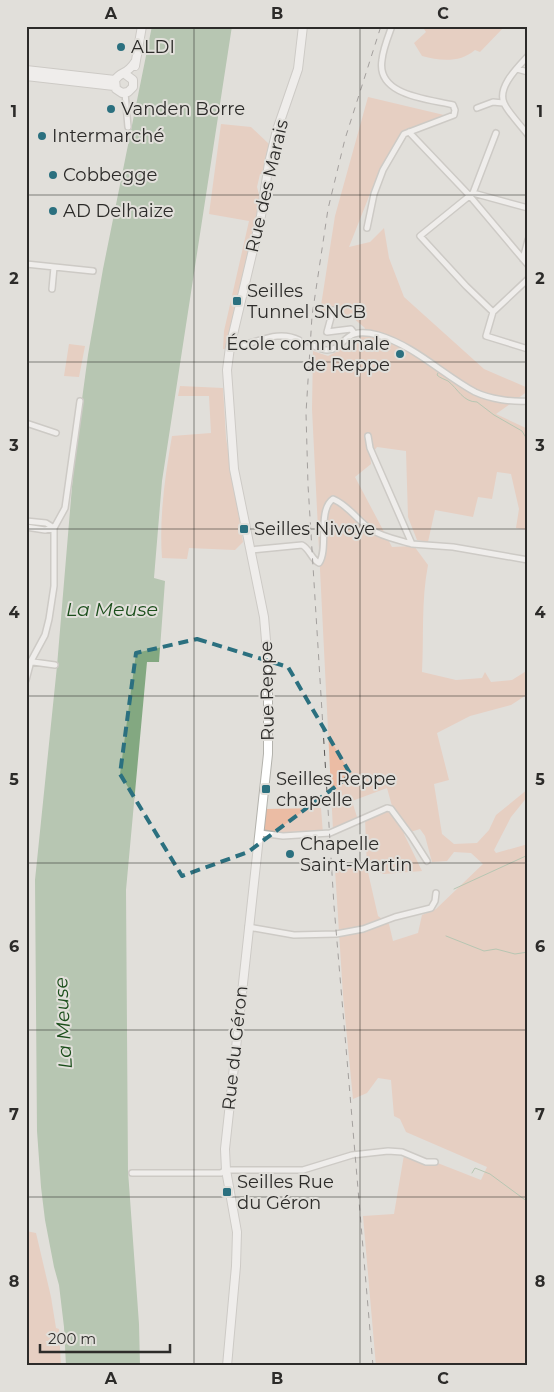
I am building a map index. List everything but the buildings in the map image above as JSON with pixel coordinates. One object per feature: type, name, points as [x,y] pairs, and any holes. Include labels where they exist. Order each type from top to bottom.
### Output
[{"type":"main road","points":[[114,83],[118,92],[125,93],[131,90],[142,26]]},
{"type":"main road","name":"Rue des Marais","points":[[230,347],[261,216],[269,163],[298,69],[303,26]]},
{"type":"main road","points":[[114,83],[118,76],[125,74],[135,62]]},
{"type":"main road","points":[[26,70],[114,83]]},
{"type":"main road","points":[[125,74],[133,80]]},
{"type":"main road","points":[[26,76],[114,83]]},
{"type":"main road","name":"Rue Reppe","points":[[230,347],[227,370],[234,469],[264,617],[268,664],[268,754],[248,927]]},
{"type":"main road","name":"Rue du Géron","points":[[227,1366],[236,1266],[237,1232],[226,1170],[225,1149],[248,927]]},
{"type":"street","points":[[367,228],[374,194],[383,170],[404,134],[454,115],[455,110],[453,104],[400,92],[392,87],[382,71],[381,61],[392,26]]},
{"type":"street","points":[[528,56],[507,80],[503,93],[503,103],[528,135]]},
{"type":"street","points":[[517,69],[528,72]]},
{"type":"street","points":[[125,93],[128,127]]},
{"type":"street","points":[[477,108],[493,102],[503,103]]},
{"type":"street","points":[[410,132],[471,194],[528,265]]},
{"type":"street","points":[[493,312],[420,236],[471,194],[496,133]]},
{"type":"street","points":[[471,194],[528,208]]},
{"type":"street","points":[[523,259],[528,240]]},
{"type":"street","points":[[26,264],[93,271]]},
{"type":"street","points":[[52,289],[54,267]]},
{"type":"street","points":[[528,279],[493,312],[486,336],[528,349]]},
{"type":"street","points":[[333,310],[327,332],[351,329],[354,333]]},
{"type":"street","points":[[312,345],[327,350],[339,346],[347,336],[365,332],[392,341],[420,356],[476,392],[492,398],[528,401]]},
{"type":"street","points":[[230,347],[281,335],[299,340]]},
{"type":"street","points":[[26,680],[29,661],[45,635],[49,619],[54,586],[54,528],[66,503],[80,401]]},
{"type":"street","points":[[26,422],[56,433]]},
{"type":"street","points":[[368,436],[370,448],[412,544]]},
{"type":"street","points":[[250,550],[302,545],[319,563],[321,561],[326,512],[329,502],[333,499],[346,507],[377,533],[412,544],[453,547],[528,560]]},
{"type":"street","points":[[26,521],[46,524],[54,528]]},
{"type":"street","points":[[26,527],[45,530],[54,528]]},
{"type":"street","points":[[29,661],[55,665]]},
{"type":"street","points":[[260,833],[282,836],[330,833],[387,808],[391,809],[411,836],[426,861]]},
{"type":"street","points":[[248,927],[294,935],[324,935],[349,932],[431,908],[436,893]]},
{"type":"street","points":[[132,1173],[221,1173],[226,1170],[303,1170],[352,1156],[388,1151],[402,1152],[426,1162],[435,1162]]},
{"type":"highlighted area","points":[[197,639],[288,667],[351,775],[248,852],[182,876],[120,774],[136,653]]},
{"type":"shaded area","points":[[422,26],[505,26],[480,52],[475,50],[463,57],[450,60],[422,56],[414,43],[426,32]]},
{"type":"shaded area","points":[[368,97],[444,115],[403,131],[379,171],[349,247],[370,242],[384,228],[389,258],[404,297],[484,369],[528,388],[528,391],[496,414],[528,429],[528,530],[516,528],[519,509],[511,474],[497,472],[492,499],[478,497],[473,517],[435,510],[428,542],[417,540],[408,517],[406,451],[377,447],[370,456],[371,464],[355,477],[392,547],[414,546],[428,565],[424,605],[422,672],[456,680],[482,678],[485,672],[491,682],[512,680],[528,670],[528,694],[511,705],[470,716],[437,733],[449,780],[434,784],[442,834],[454,844],[477,843],[489,830],[496,815],[528,789],[528,796],[511,817],[494,850],[496,853],[528,844],[528,1366],[376,1366],[363,1216],[394,1214],[404,1155],[435,1162],[481,1180],[487,1167],[406,1132],[400,1119],[394,1116],[391,1080],[378,1078],[367,1093],[353,1099],[343,995],[335,869],[367,868],[365,818],[392,806],[387,788],[352,801],[357,817],[333,830],[312,409],[313,351],[328,356],[359,341],[365,328],[352,317],[320,312],[335,216]],"holes":[[[420,829],[425,836],[432,862],[447,861],[454,852],[471,853],[483,864],[436,909],[422,915],[418,933],[393,941],[389,924],[378,916],[367,868],[384,874],[422,871],[404,834]]]},
{"type":"shaded area","points":[[221,124],[251,127],[269,144],[264,174],[260,174],[257,187],[260,198],[225,349],[223,349],[224,331],[249,221],[209,214]]},
{"type":"shaded area","points":[[69,344],[85,346],[79,377],[64,376]]},
{"type":"shaded area","points":[[180,386],[223,388],[226,438],[243,542],[235,550],[189,548],[187,559],[162,558],[163,497],[172,436],[211,433],[209,396],[178,396]]},
{"type":"shaded area","points":[[321,808],[323,834],[262,834],[265,809]]},
{"type":"shaded area","points":[[26,1231],[36,1233],[56,1328],[59,1329],[61,1366],[26,1366]]},
{"type":"water","name":"La Meuse","points":[[152,26],[232,26],[162,481],[154,578],[165,581],[159,662],[147,662],[126,890],[128,1171],[139,1324],[140,1366],[66,1366],[59,1285],[45,1220],[37,1131],[35,880],[57,666],[75,451],[88,355],[103,269]]},
{"type":"waterway","points":[[438,373],[437,375],[448,381],[468,400],[477,402],[494,415],[522,431],[528,441]]},
{"type":"waterway","points":[[26,524],[44,526]]},
{"type":"waterway","points":[[454,889],[528,855]]},
{"type":"waterway","points":[[446,936],[484,951],[496,949],[515,954],[528,952]]},
{"type":"waterway","points":[[472,1173],[475,1168],[490,1174],[528,1202]]},
{"type":"tunnel","points":[[299,340],[312,345]]},
{"type":"railway","points":[[373,1366],[334,906],[308,485],[306,413],[312,316],[328,209],[345,139],[381,26]]},
{"type":"place","name":"ALDI","points":[[121,47]]},
{"type":"place","name":"Vanden Borre","points":[[111,109]]},
{"type":"place","name":"Intermarché","points":[[42,136]]},
{"type":"place","name":"Cobbegge","points":[[53,175]]},
{"type":"place","name":"AD Delhaize","points":[[53,211]]},
{"type":"place","name":"Seilles Tunnel SNCB","points":[[237,301]]},
{"type":"place","name":"École communale de Reppe","points":[[400,354]]},
{"type":"place","name":"Seilles Nivoye","points":[[244,529]]},
{"type":"place","name":"Seilles Reppe chapelle","points":[[266,789]]},
{"type":"place","name":"Chapelle Saint-Martin","points":[[290,854]]},
{"type":"place","name":"Seilles Rue du Géron","points":[[227,1192]]}]
